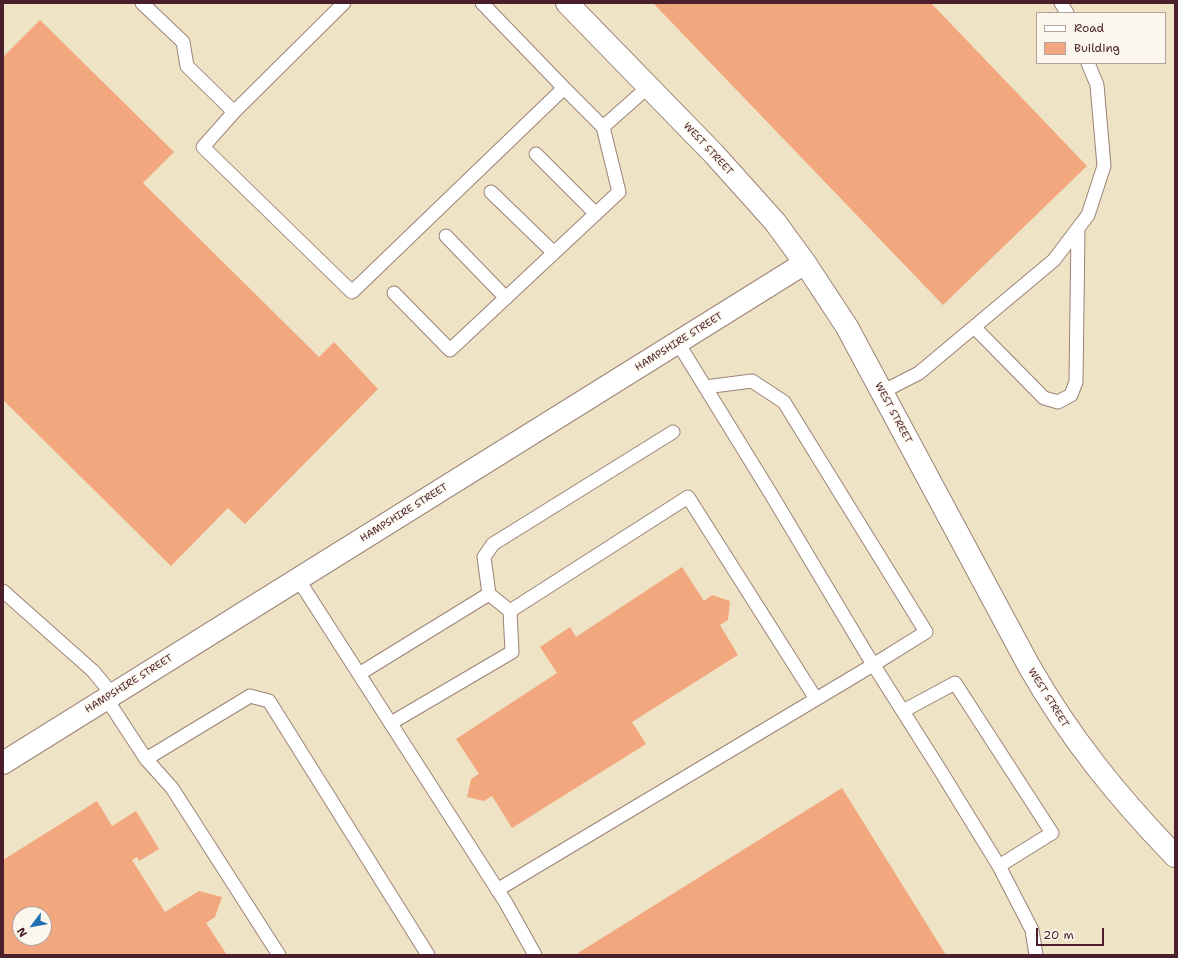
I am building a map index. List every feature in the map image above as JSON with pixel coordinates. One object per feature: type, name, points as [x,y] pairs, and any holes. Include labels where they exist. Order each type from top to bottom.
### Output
[{"type":"street","name":"WEST STREET","points":[[567,3],[714,154],[775,222],[805,263],[847,327],[1029,666],[1050,702],[1075,740],[1107,781],[1146,826],[1175,856]]},
{"type":"street","name":"HAMPSHIRE STREET","points":[[3,763],[805,263]]},
{"type":"lane","points":[[142,3],[183,42],[187,66],[234,112]]},
{"type":"lane","points":[[344,3],[234,112],[203,147],[352,292],[564,88]]},
{"type":"lane","points":[[394,293],[450,350],[619,192],[603,127],[482,3]]},
{"type":"lane","points":[[1061,3],[1066,12]]},
{"type":"lane","points":[[882,392],[919,373],[1054,260],[1088,215],[1104,166],[1097,85],[1088,64]]},
{"type":"lane","points":[[603,127],[648,87]]},
{"type":"lane","points":[[536,154],[596,214]]},
{"type":"lane","points":[[491,192],[554,253]]},
{"type":"lane","points":[[974,327],[1044,398],[1058,402],[1071,395],[1076,382],[1078,229]]},
{"type":"lane","points":[[446,236],[506,298]]},
{"type":"lane","points":[[678,343],[771,494],[873,665],[999,866],[1032,930],[1036,955]]},
{"type":"lane","points":[[497,890],[926,632],[784,402],[752,380],[705,387]]},
{"type":"lane","points":[[390,723],[512,652],[510,611],[489,594],[484,557],[493,544],[673,432]]},
{"type":"lane","points":[[510,611],[688,497],[816,699]]},
{"type":"lane","points":[[298,579],[497,890],[535,955]]},
{"type":"lane","points":[[3,591],[93,671],[146,759],[172,788],[279,955]]},
{"type":"lane","points":[[359,674],[489,594]]},
{"type":"lane","points":[[903,712],[955,683],[1052,833],[999,866]]},
{"type":"lane","points":[[146,759],[250,696],[269,701],[428,955]]},
{"type":"building","points":[[653,3],[931,3],[1087,166],[943,305]]},
{"type":"building","points":[[40,20],[174,152],[143,183],[319,357],[334,342],[378,389],[245,524],[228,508],[171,566],[3,400],[3,57]]},
{"type":"building","points":[[682,567],[704,601],[712,595],[730,601],[728,620],[720,625],[738,655],[632,722],[646,744],[512,828],[492,796],[484,801],[467,797],[471,779],[479,774],[456,739],[557,673],[540,647],[570,627],[576,637]]},
{"type":"building","points":[[842,788],[946,955],[579,955],[578,953]]},
{"type":"building","points":[[97,801],[112,826],[136,811],[159,849],[139,861],[137,857],[132,860],[165,912],[199,891],[222,897],[215,917],[206,923],[227,955],[3,955],[3,860]]}]
